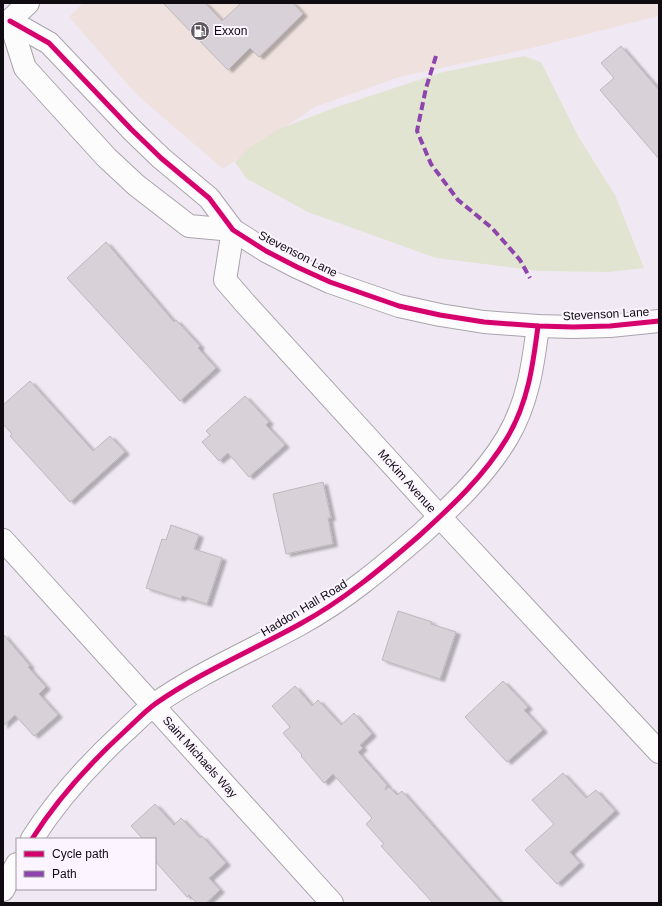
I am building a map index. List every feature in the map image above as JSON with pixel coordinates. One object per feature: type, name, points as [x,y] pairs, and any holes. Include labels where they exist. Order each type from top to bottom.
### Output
[{"type":"street","points":[[6,24],[28,3]]},
{"type":"street","name":"Stevenson Lane","points":[[6,24],[25,68],[111,162],[142,190],[189,226],[233,230]]},
{"type":"street","name":"Stevenson Lane","points":[[6,24],[49,43],[131,129],[161,158],[209,198],[233,230],[266,251],[297,267],[345,288],[399,306],[440,315],[484,322],[573,327],[610,326],[659,321]]},
{"type":"street","name":"McKim Avenue","points":[[233,230],[225,280],[440,517],[659,752]]},
{"type":"street","name":"Haddon Hall Road","points":[[33,838],[48,814],[74,782],[100,754],[153,706],[175,690],[301,624],[330,606],[362,584],[440,517],[492,462],[508,437],[520,410],[531,376],[538,326]]},
{"type":"street","name":"Saint Michaels Way","points":[[3,540],[332,903]]},
{"type":"street","points":[[3,890],[16,866]]},
{"type":"shaded area","points":[[83,3],[659,3],[659,16],[528,49],[399,77],[315,107],[223,169],[136,94],[69,17]]},
{"type":"green space","points":[[524,56],[541,62],[578,136],[615,195],[644,268],[609,272],[539,271],[436,258],[308,212],[247,179],[235,162],[249,148],[279,129],[337,107],[443,72]]},
{"type":"building","points":[[163,3],[205,3],[222,21],[241,3],[293,3],[303,14],[259,57],[250,48],[228,70]]},
{"type":"building","points":[[621,46],[659,90],[659,159],[600,90],[614,78],[601,63]]},
{"type":"building","points":[[106,242],[174,322],[176,320],[200,346],[198,348],[216,368],[180,401],[67,278]]},
{"type":"building","points":[[30,381],[93,451],[110,436],[125,452],[70,502],[10,436],[12,434],[3,424],[3,405]]},
{"type":"building","points":[[245,396],[269,422],[266,425],[285,445],[249,477],[228,453],[219,461],[202,442],[210,435],[206,431]]},
{"type":"building","points":[[323,482],[331,518],[328,518],[333,544],[286,554],[273,494]]},
{"type":"building","points":[[171,525],[199,535],[194,549],[222,558],[207,604],[182,596],[181,599],[146,588],[162,539],[166,540]]},
{"type":"building","points":[[398,611],[432,622],[431,624],[456,632],[440,679],[382,660]]},
{"type":"building","points":[[3,634],[30,666],[28,667],[46,687],[39,694],[58,715],[34,736],[15,715],[3,726]]},
{"type":"building","points":[[503,681],[528,707],[524,710],[543,730],[507,762],[465,717]]},
{"type":"building","points":[[295,686],[312,706],[318,700],[341,725],[354,713],[372,734],[360,745],[363,748],[358,752],[387,785],[385,790],[389,787],[397,795],[402,791],[501,903],[433,903],[381,846],[384,844],[366,824],[372,818],[333,774],[324,783],[283,733],[290,727],[272,706]]},
{"type":"building","points":[[563,773],[586,798],[596,790],[615,811],[570,852],[580,863],[557,884],[525,850],[554,824],[532,800]]},
{"type":"building","points":[[155,804],[174,825],[181,818],[200,838],[202,836],[226,863],[209,878],[220,890],[206,903],[197,903],[189,895],[187,897],[156,862],[156,838],[142,838],[131,826]]},
{"type":"marked path","points":[[436,56],[426,88],[417,131],[431,164],[458,200],[492,228],[520,260],[530,278]]},
{"type":"cycle path","points":[[10,21],[49,43],[131,129],[161,158],[209,198],[233,230],[266,251],[297,267],[330,282],[399,306],[440,315],[484,322],[573,327],[610,326],[659,321]]},
{"type":"cycle path","points":[[33,838],[52,809],[75,782],[112,743],[151,707],[190,682],[282,634],[332,605],[362,583],[420,535],[456,501],[489,465],[514,425],[525,397],[534,355],[538,326]]},
{"type":"place","name":"Exxon","points":[[200,31]]}]
